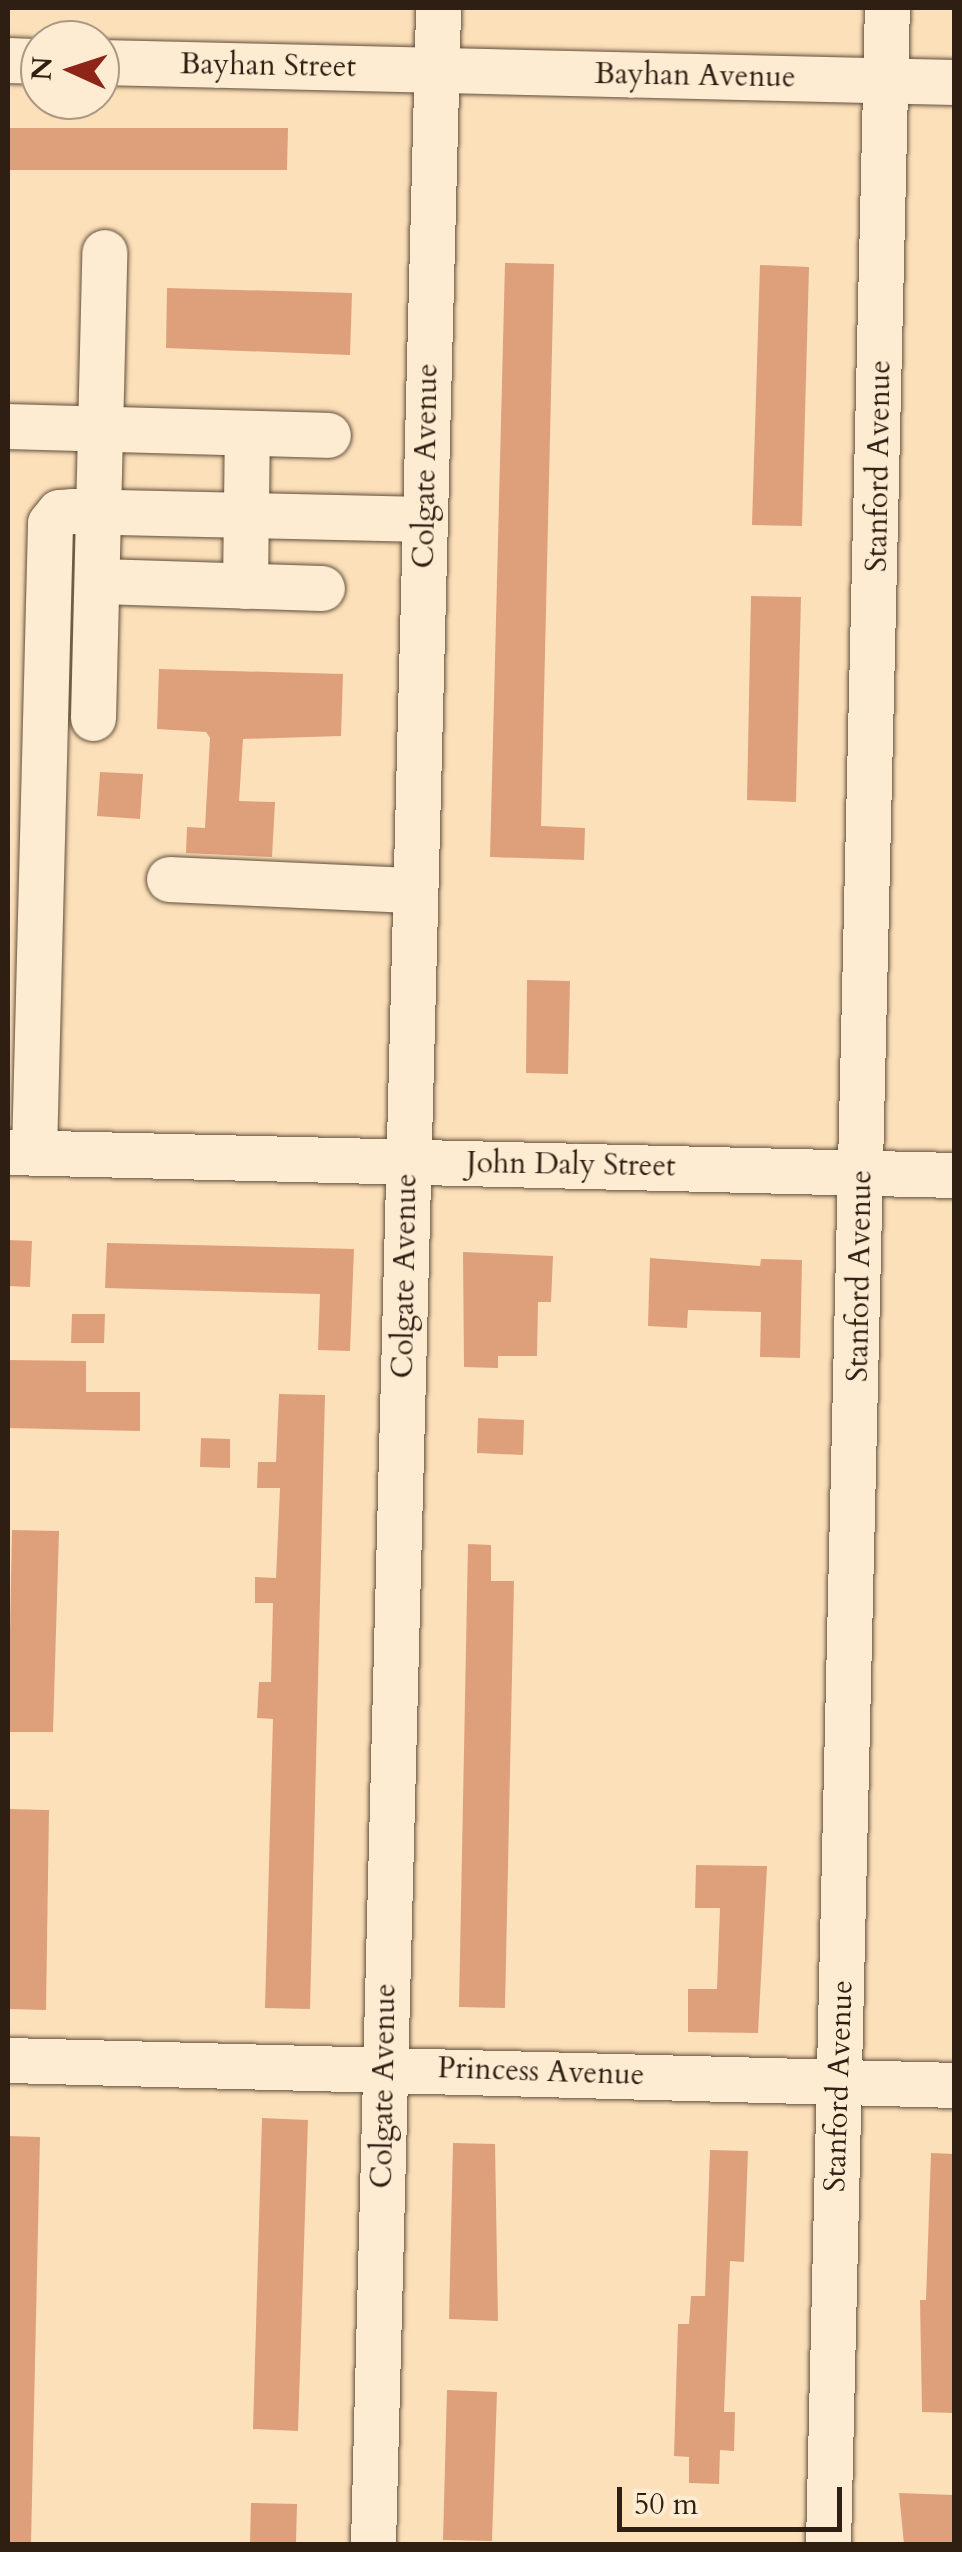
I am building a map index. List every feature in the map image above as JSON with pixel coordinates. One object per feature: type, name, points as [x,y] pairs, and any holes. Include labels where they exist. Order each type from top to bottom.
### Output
[{"type":"street","name":"Colgate Avenue","points":[[373,2544],[438,8]]},
{"type":"street","name":"Stanford Avenue","points":[[828,2544],[863,1172],[887,8]]},
{"type":"street","name":"Bayhan Street","points":[[120,62],[436,70]]},
{"type":"street","name":"Bayhan Avenue","points":[[436,70],[954,82]]},
{"type":"street","points":[[94,718],[104,252]]},
{"type":"street","points":[[8,426],[328,436]]},
{"type":"street","points":[[245,586],[247,434]]},
{"type":"street","points":[[21,1152],[24,849],[46,537],[59,512],[425,518]]},
{"type":"street","points":[[98,581],[322,588]]},
{"type":"street","points":[[169,880],[416,890]]},
{"type":"street","name":"John Daly Street","points":[[21,1152],[954,1175]]},
{"type":"street","name":"Princess Avenue","points":[[8,2060],[385,2066],[954,2085]]},
{"type":"building","points":[[8,128],[288,128],[287,170],[8,170]]},
{"type":"building","points":[[505,263],[554,264],[541,826],[585,828],[584,860],[490,857]]},
{"type":"building","points":[[760,265],[809,267],[802,526],[752,525]]},
{"type":"building","points":[[167,288],[352,293],[350,355],[166,348]]},
{"type":"building","points":[[751,596],[801,597],[796,802],[747,800]]},
{"type":"building","points":[[159,669],[343,674],[341,736],[243,739],[239,801],[275,802],[272,857],[186,853],[187,827],[205,828],[210,738],[206,732],[157,729]]},
{"type":"building","points":[[100,772],[143,774],[140,819],[97,816]]},
{"type":"building","points":[[527,980],[570,981],[568,1074],[526,1073]]},
{"type":"building","points":[[8,1240],[32,1241],[30,1287],[8,1286]]},
{"type":"building","points":[[107,1243],[354,1249],[350,1351],[318,1350],[320,1294],[105,1288]]},
{"type":"building","points":[[463,1252],[553,1256],[551,1302],[538,1302],[537,1356],[498,1356],[498,1368],[464,1367]]},
{"type":"building","points":[[650,1258],[760,1266],[761,1259],[802,1260],[800,1358],[760,1357],[761,1312],[688,1310],[687,1328],[648,1326]]},
{"type":"building","points":[[72,1314],[105,1314],[104,1343],[71,1343]]},
{"type":"building","points":[[8,1360],[86,1361],[86,1392],[140,1392],[140,1431],[8,1428]]},
{"type":"building","points":[[279,1394],[325,1395],[310,2009],[265,2008],[273,1719],[257,1718],[259,1682],[271,1682],[273,1603],[255,1603],[255,1577],[276,1578],[280,1488],[257,1488],[258,1462],[276,1462]]},
{"type":"building","points":[[478,1418],[524,1420],[523,1455],[477,1453]]},
{"type":"building","points":[[201,1438],[230,1439],[230,1468],[200,1467]]},
{"type":"building","points":[[12,1530],[59,1531],[53,1732],[8,1732]]},
{"type":"building","points":[[468,1544],[491,1545],[491,1581],[514,1581],[505,2008],[459,2007]]},
{"type":"building","points":[[8,1809],[49,1810],[46,2010],[8,2009]]},
{"type":"building","points":[[696,1865],[767,1866],[758,2033],[688,2032],[688,1989],[717,1989],[720,1908],[695,1908]]},
{"type":"building","points":[[262,2118],[308,2120],[298,2431],[253,2429]]},
{"type":"building","points":[[8,2136],[40,2137],[31,2544],[8,2544]]},
{"type":"building","points":[[453,2143],[495,2144],[498,2321],[449,2319]]},
{"type":"building","points":[[710,2150],[748,2151],[744,2262],[730,2261],[724,2412],[735,2412],[734,2451],[720,2450],[719,2484],[689,2483],[689,2457],[674,2456],[678,2324],[689,2324],[691,2296],[705,2296]]},
{"type":"building","points":[[931,2153],[954,2154],[954,2413],[922,2412],[920,2300],[926,2300]]},
{"type":"building","points":[[447,2390],[497,2392],[492,2541],[443,2540]]},
{"type":"building","points":[[899,2493],[954,2495],[954,2544],[904,2544]]},
{"type":"building","points":[[251,2503],[297,2504],[296,2543],[250,2542]]}]
